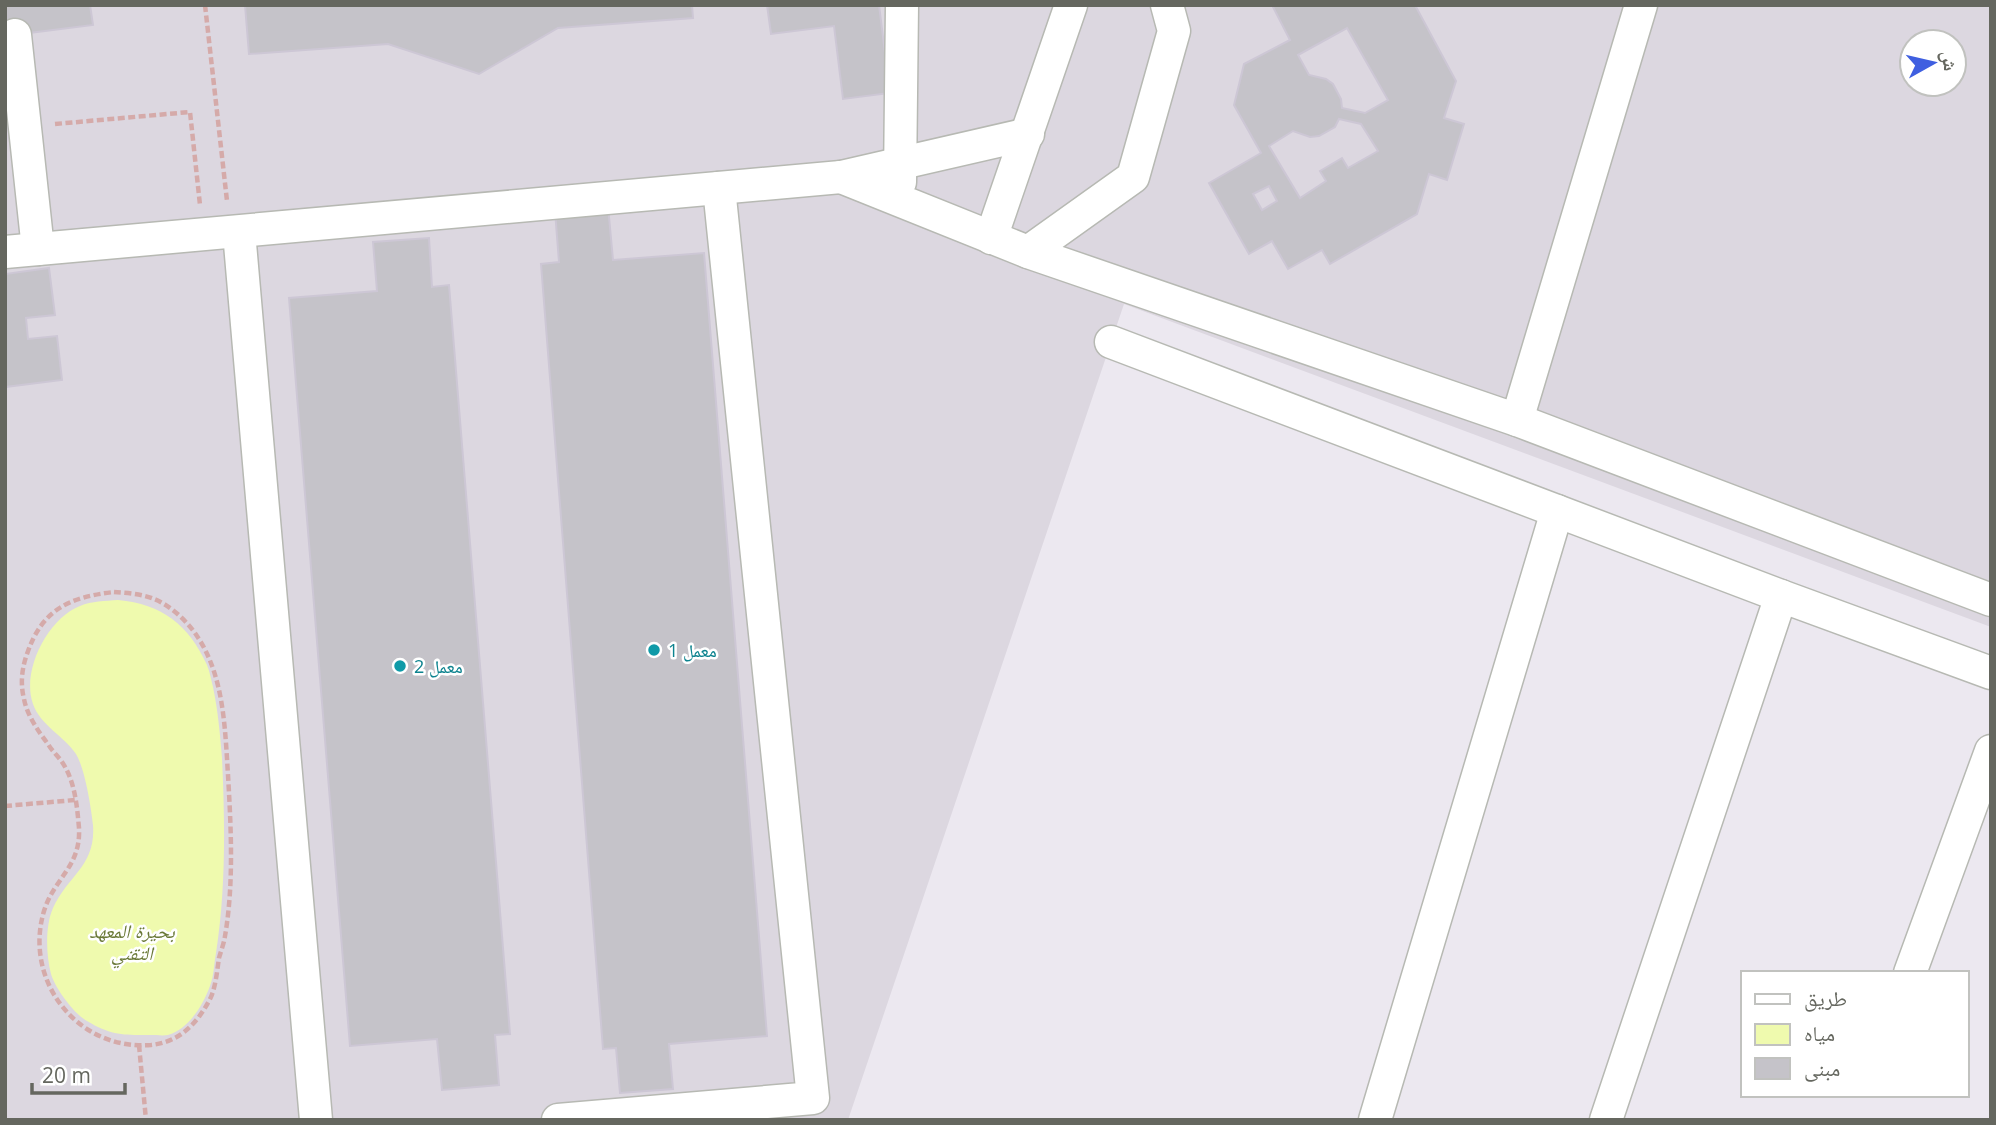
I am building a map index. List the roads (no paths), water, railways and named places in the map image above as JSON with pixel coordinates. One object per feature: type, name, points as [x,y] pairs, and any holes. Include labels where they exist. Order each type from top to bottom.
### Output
[{"type":"street","points":[[900,201],[902,5]]},
{"type":"street","points":[[991,237],[1071,5]]},
{"type":"street","points":[[1028,253],[1133,177],[1174,31],[1167,5]]},
{"type":"street","points":[[1517,420],[1641,5]]},
{"type":"street","points":[[15,35],[38,249]]},
{"type":"street","points":[[5,252],[841,177],[1028,134]]},
{"type":"street","points":[[841,177],[1028,253],[1517,420],[1991,600]]},
{"type":"street","points":[[558,1120],[813,1098],[719,188]]},
{"type":"street","points":[[224,233],[316,1120]]},
{"type":"street","points":[[1111,342],[1991,673]]},
{"type":"street","points":[[1375,1120],[1557,511]]},
{"type":"street","points":[[1606,1120],[1782,596]]},
{"type":"street","points":[[1911,971],[1991,751]]},
{"type":"water","name":"بحيرة المعهد التقني","points":[[118,600],[134,602],[161,612],[183,628],[192,639],[209,670],[220,731],[224,856],[222,905],[213,974],[207,993],[189,1022],[176,1032],[166,1035],[118,1034],[87,1021],[76,1013],[61,993],[53,980],[48,958],[50,915],[59,897],[86,861],[93,839],[93,825],[79,761],[71,748],[36,711],[30,691],[31,676],[40,647],[57,622],[68,612],[85,604]]},
{"type":"place","name":"معمل 1","points":[[654,650]]},
{"type":"place","name":"معمل 2","points":[[400,666]]}]
